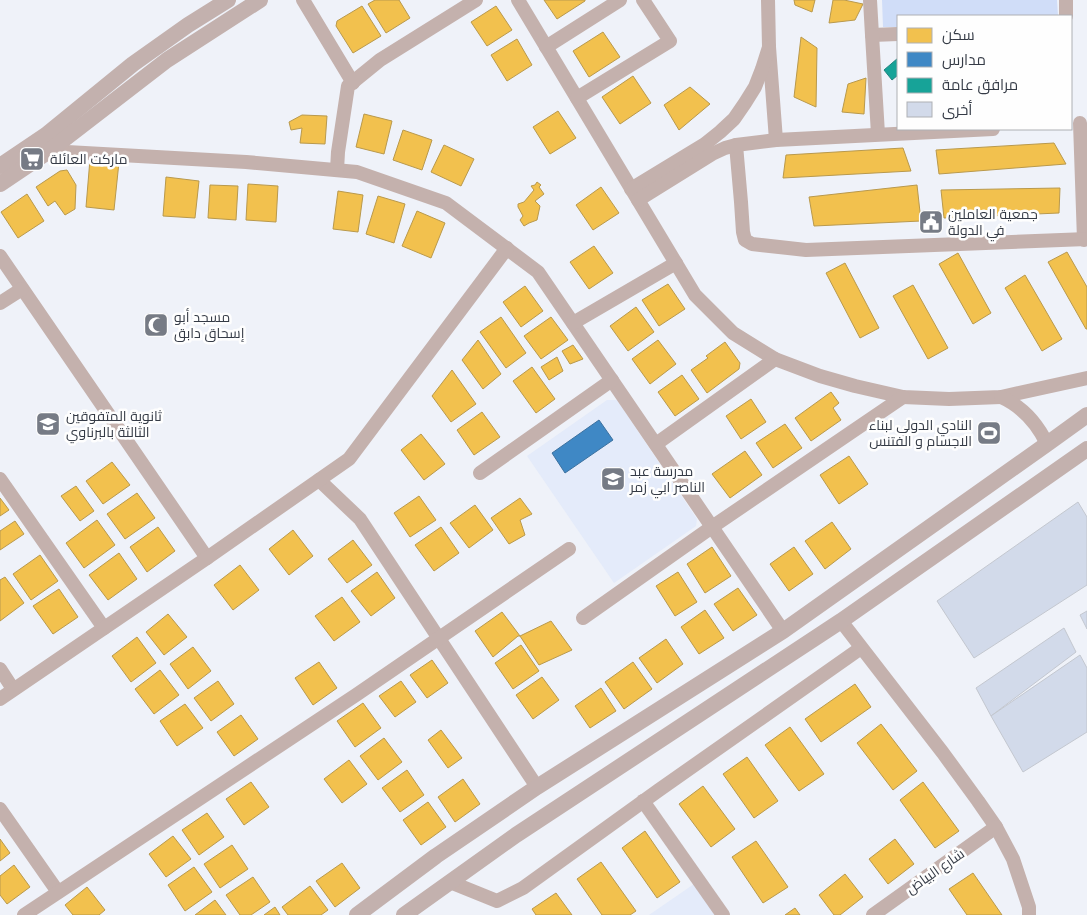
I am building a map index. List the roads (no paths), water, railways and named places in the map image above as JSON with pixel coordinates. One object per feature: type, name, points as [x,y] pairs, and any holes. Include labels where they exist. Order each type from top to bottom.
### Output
[{"type":"main road","points":[[0,166],[46,135],[133,64],[188,25],[228,0]]},
{"type":"main road","points":[[0,184],[49,151],[167,60],[260,0]]},
{"type":"main road","points":[[357,915],[436,856],[538,788],[783,631],[1087,415]]},
{"type":"main road","points":[[404,915],[525,829],[841,621],[1087,450]]},
{"type":"street","points":[[303,0],[353,83]]},
{"type":"street","points":[[337,170],[348,86],[380,60],[476,0]]},
{"type":"street","points":[[518,0],[695,295],[733,333],[775,360],[846,384],[903,397],[949,399],[1000,398],[1087,378]]},
{"type":"street","points":[[546,47],[620,0]]},
{"type":"street","points":[[577,98],[670,41],[643,0]]},
{"type":"street","points":[[768,0],[768,47],[776,140]]},
{"type":"street","points":[[870,0],[878,134]]},
{"type":"street","points":[[1066,0],[1066,15]]},
{"type":"street","points":[[872,35],[897,34]]},
{"type":"street","points":[[634,194],[705,144],[734,119],[755,87],[768,47]]},
{"type":"street","points":[[736,145],[743,232],[745,240],[752,244],[806,250],[1086,239],[1079,124]]},
{"type":"street","points":[[634,194],[712,154],[736,145],[776,140],[970,130]]},
{"type":"street","points":[[49,151],[246,162],[357,172],[446,203],[538,272],[783,631]]},
{"type":"street","points":[[0,698],[350,459],[507,248]]},
{"type":"street","points":[[0,256],[207,558]]},
{"type":"street","points":[[573,323],[676,263]]},
{"type":"street","points":[[0,303],[22,289]]},
{"type":"street","points":[[656,444],[775,360]]},
{"type":"street","points":[[480,473],[612,380]]},
{"type":"street","points":[[583,618],[712,527],[903,397]]},
{"type":"street","points":[[1000,398],[1009,401],[1025,412],[1037,426],[1047,444]]},
{"type":"street","points":[[0,479],[104,628]]},
{"type":"street","points":[[318,480],[360,519],[538,788]]},
{"type":"street","points":[[24,915],[569,549]]},
{"type":"street","points":[[841,621],[942,752],[996,827],[1013,859],[1029,907],[1029,915]]},
{"type":"street","points":[[450,882],[497,901],[524,888],[861,648]]},
{"type":"street","points":[[0,669],[13,689]]},
{"type":"street","points":[[644,801],[723,915]]},
{"type":"street","points":[[0,809],[58,892]]},
{"type":"street","name":"شارع البياض","points":[[873,915],[996,827]]},
{"type":"place","name":"ماركت العائلة","points":[[32,159]]},
{"type":"place","name":"جمعية العاملين في الدولة","points":[[931,222]]},
{"type":"place","name":"مسجد أبو إسحاق دابق","points":[[156,325]]},
{"type":"place","name":"ثانوية المتفوقين الثالثة بالبرناوي","points":[[48,424]]},
{"type":"place","name":"النادي الدولي لبناء الاجسام و الفتنس","points":[[989,433]]},
{"type":"place","name":"مدرسة عبد الناصر ابي زمر","points":[[613,479]]}]
